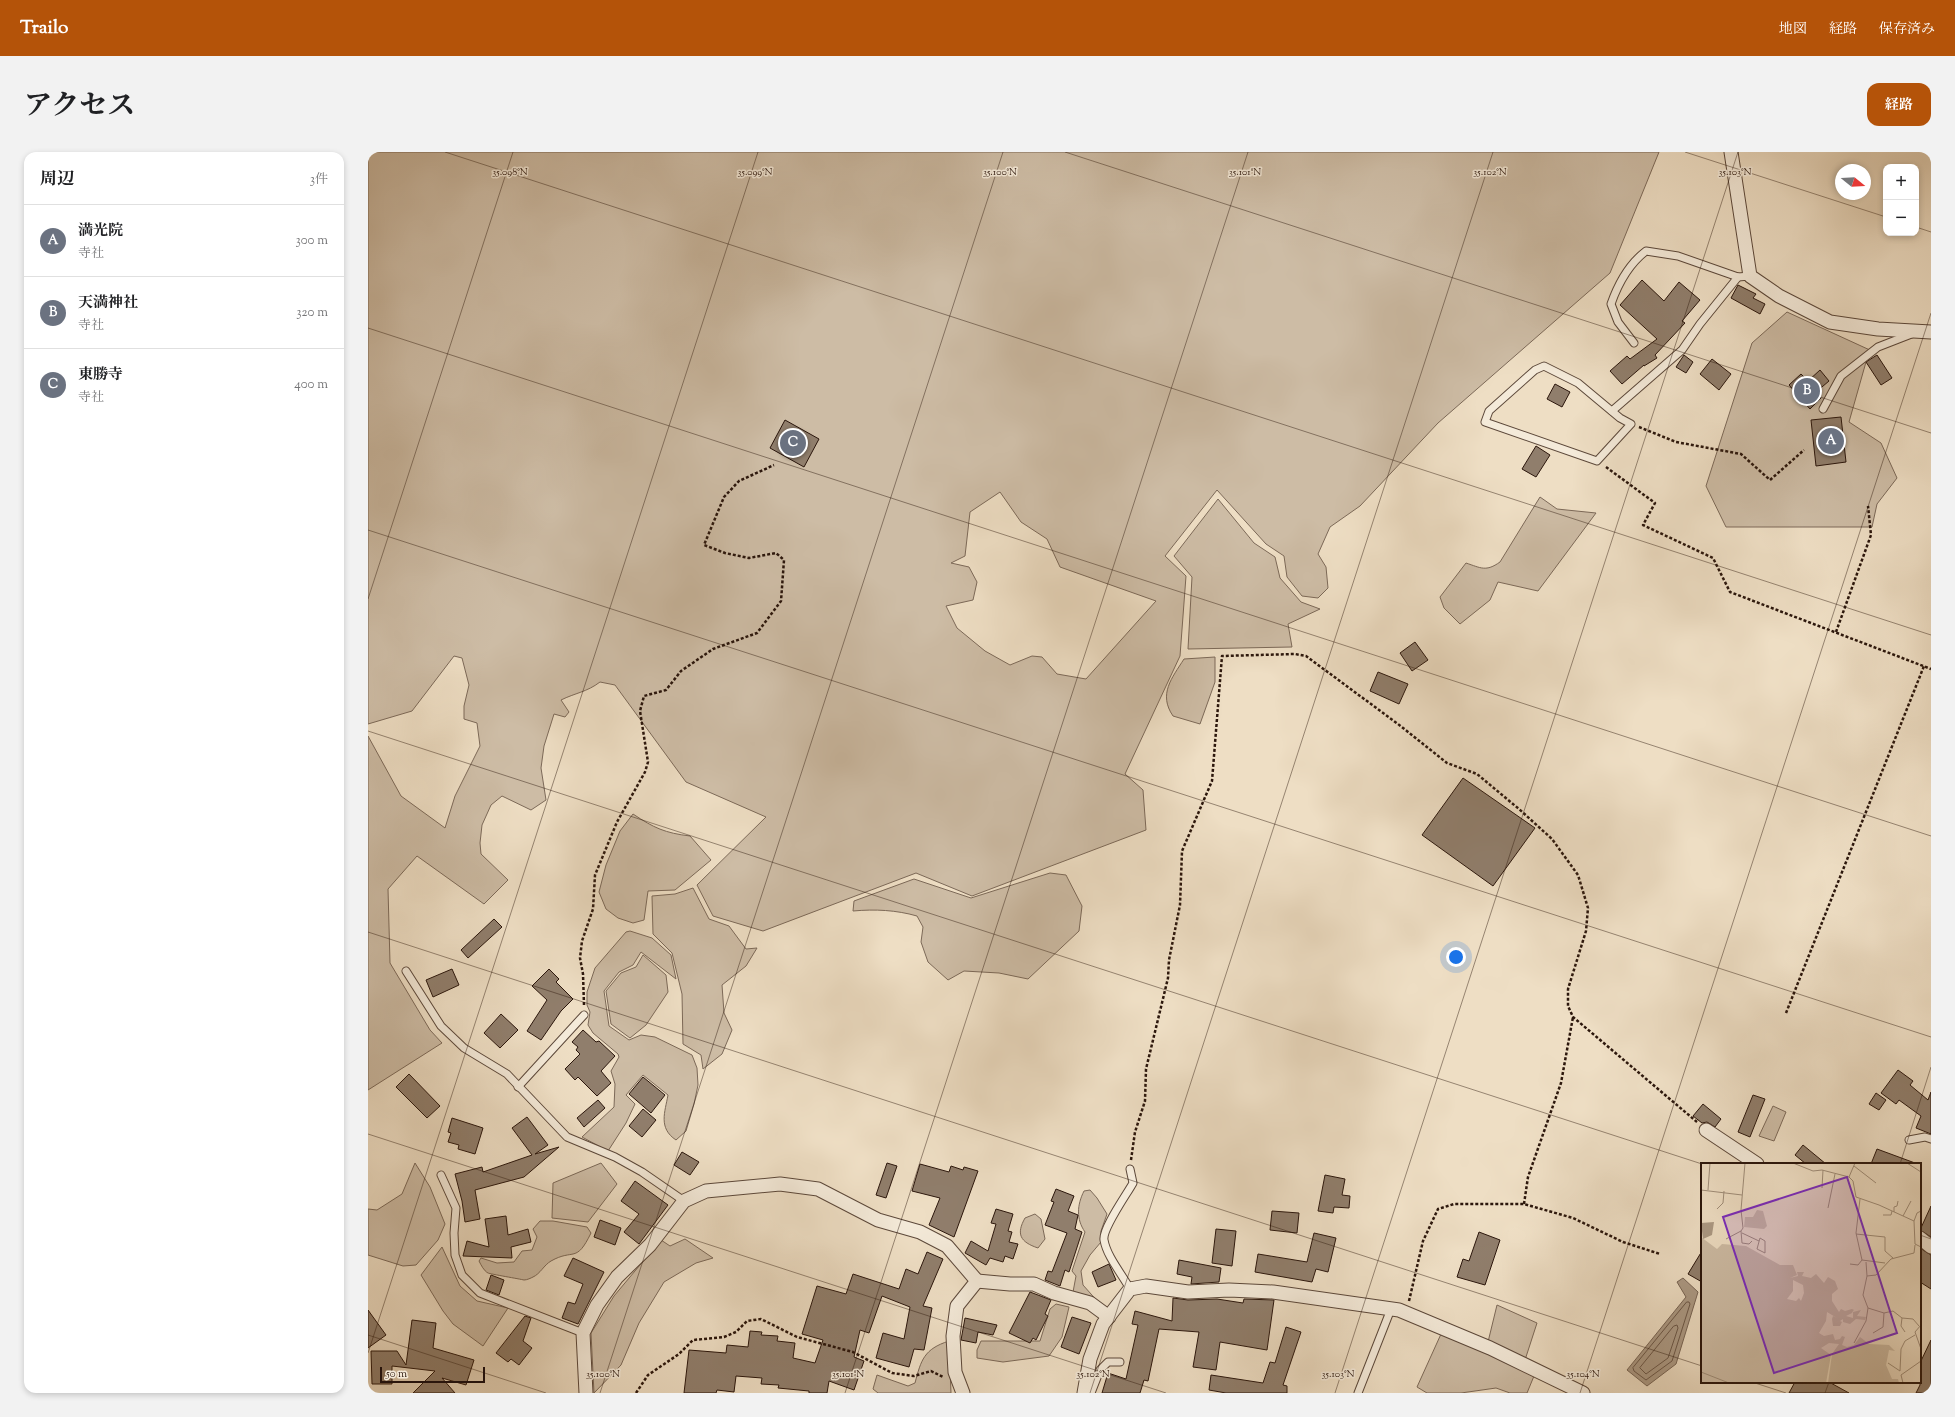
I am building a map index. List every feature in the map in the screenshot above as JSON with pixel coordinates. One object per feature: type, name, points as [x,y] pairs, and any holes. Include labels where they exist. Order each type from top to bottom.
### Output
[{"type":"street","points":[[1731,152],[1744,276],[1830,322],[1918,332],[1931,332]]},
{"type":"street","points":[[1706,1130],[1756,1163]]},
{"type":"street","points":[[586,1393],[584,1333],[597,1305],[617,1277],[650,1245],[684,1201],[706,1191],[780,1184],[818,1189],[878,1220],[920,1232],[947,1246],[976,1281],[1010,1284],[1034,1284],[1054,1293],[1090,1303],[1109,1317]]},
{"type":"street","points":[[1921,1239],[1931,1247]]},
{"type":"street","points":[[962,1390],[955,1372],[954,1328],[957,1306],[976,1281]]},
{"type":"street","points":[[1084,1393],[1090,1359],[1103,1324],[1130,1289],[1146,1286],[1188,1292],[1229,1290],[1273,1292],[1391,1309],[1406,1313],[1490,1348],[1583,1393]]},
{"type":"lane","points":[[1612,411],[1682,350],[1700,324],[1744,276],[1678,256],[1646,251],[1636,259],[1621,282],[1611,304],[1618,322],[1634,343]]},
{"type":"lane","points":[[1823,409],[1841,376],[1878,347],[1918,332]]},
{"type":"lane","points":[[1544,366],[1578,383],[1612,411],[1631,424],[1597,461],[1485,422],[1490,411],[1535,370],[1544,366]]},
{"type":"lane","points":[[406,971],[441,1026],[464,1048],[507,1074],[518,1088],[567,1137],[615,1157],[642,1172],[684,1201]]},
{"type":"lane","points":[[518,1088],[584,1015]]},
{"type":"lane","points":[[1909,1140],[1925,1137],[1931,1139]]},
{"type":"lane","points":[[1130,1169],[1133,1183],[1115,1213],[1104,1238],[1107,1251],[1130,1289]]},
{"type":"lane","points":[[441,1176],[456,1208],[454,1232],[455,1254],[462,1275],[480,1293],[584,1333]]},
{"type":"lane","points":[[1358,1393],[1391,1309]]},
{"type":"lane","points":[[1091,1393],[1100,1370],[1108,1362],[1120,1362]]},
{"type":"path","points":[[1631,424],[1676,442],[1741,454],[1770,480],[1804,450]]},
{"type":"path","points":[[1597,461],[1655,503],[1642,526],[1713,558],[1730,592],[1931,669]]},
{"type":"path","points":[[584,1015],[583,974],[580,958],[582,942],[593,909],[595,875],[617,822],[645,772],[648,762],[640,711],[644,696],[666,690],[681,671],[713,649],[757,633],[782,601],[784,560],[776,553],[749,558],[725,553],[704,545],[724,497],[739,481],[774,465]]},
{"type":"path","points":[[1836,632],[1871,534],[1868,506]]},
{"type":"path","points":[[1130,1169],[1135,1132],[1145,1102],[1146,1069],[1168,978],[1169,960],[1180,905],[1182,851],[1212,781],[1222,656],[1295,654],[1306,656],[1398,724],[1447,763],[1477,774],[1552,839],[1578,875],[1588,908],[1586,930],[1568,988],[1568,1006],[1573,1017],[1706,1130]]},
{"type":"path","points":[[1786,1013],[1924,666]]},
{"type":"path","points":[[1524,1204],[1528,1177],[1561,1083],[1573,1017]]},
{"type":"path","points":[[1406,1313],[1423,1241],[1438,1209],[1454,1204],[1524,1204],[1573,1218],[1623,1242],[1660,1254]]},
{"type":"path","points":[[636,1393],[648,1375],[679,1354],[693,1340],[724,1337],[736,1332],[747,1321],[761,1319],[797,1336],[853,1352],[892,1373],[914,1376],[931,1371],[962,1390]]},
{"type":"shaded area","points":[[368,152],[1659,152],[1610,273],[1438,423],[1360,506],[1330,527],[1318,554],[1326,567],[1328,588],[1318,598],[1302,596],[1287,577],[1284,556],[1266,544],[1217,490],[1165,556],[1186,576],[1180,656],[1125,774],[1143,790],[1146,830],[972,896],[916,873],[763,931],[713,916],[697,885],[766,817],[686,782],[615,685],[600,682],[586,690],[561,700],[569,712],[565,717],[554,714],[544,746],[541,768],[546,800],[531,810],[502,796],[491,805],[482,825],[480,843],[481,854],[508,880],[484,904],[417,856],[388,889],[390,963],[430,1030],[442,1043],[368,1090],[368,736],[401,796],[445,828],[455,796],[480,746],[477,723],[464,719],[464,706],[469,685],[462,658],[454,656],[412,711],[368,724]],"holes":[[[1000,492],[1021,522],[1047,539],[1060,567],[1156,601],[1086,679],[1057,674],[1042,657],[1032,656],[1010,665],[985,651],[957,628],[946,606],[973,600],[977,582],[969,567],[951,563],[965,556],[970,512]]]},
{"type":"shaded area","points":[[1787,312],[1872,351],[1866,362],[1849,422],[1881,443],[1897,478],[1877,504],[1872,527],[1726,527],[1706,486],[1752,343]]},
{"type":"shaded area","points":[[1540,497],[1557,509],[1596,513],[1538,591],[1498,582],[1490,600],[1460,624],[1444,608],[1440,597],[1466,563],[1480,568],[1487,568],[1500,562]]},
{"type":"shaded area","points":[[1218,499],[1254,543],[1275,557],[1280,578],[1301,602],[1320,609],[1288,624],[1292,647],[1188,649],[1192,577],[1174,556]]},
{"type":"shaded area","points":[[1215,657],[1215,682],[1200,724],[1173,716],[1167,700],[1168,686],[1184,659]]},
{"type":"shaded area","points":[[633,814],[660,829],[690,836],[711,860],[675,890],[648,891],[644,920],[633,923],[618,918],[606,909],[599,892],[606,865],[620,831]]},
{"type":"shaded area","points":[[1050,873],[1066,875],[1082,906],[1079,931],[1028,979],[999,973],[964,971],[948,980],[928,962],[921,942],[923,927],[917,916],[885,910],[853,911],[854,901],[914,879],[971,898]]},
{"type":"shaded area","points":[[693,888],[709,919],[729,926],[746,949],[757,948],[746,966],[722,985],[724,1013],[732,1030],[722,1054],[703,1069],[701,1055],[683,1044],[682,994],[672,953],[653,934],[652,896],[675,894]]},
{"type":"shaded area","points":[[630,931],[652,938],[671,955],[676,979],[641,952],[633,965],[619,972],[604,991],[609,1026],[629,1040],[641,1035],[655,1037],[692,1055],[697,1068],[698,1085],[686,1131],[676,1140],[670,1135],[665,1125],[664,1114],[668,1095],[643,1075],[626,1095],[635,1104],[626,1123],[608,1151],[582,1137],[614,1107],[615,1084],[611,1071],[619,1057],[618,1054],[593,1033],[588,1025],[590,1012],[587,1005],[587,992],[595,968],[626,932]]},
{"type":"shaded area","points":[[643,955],[666,975],[668,992],[646,1025],[630,1038],[611,1024],[606,991],[621,973],[636,967]]},
{"type":"shaded area","points":[[1773,1106],[1786,1112],[1774,1141],[1759,1136]]},
{"type":"shaded area","points":[[415,1163],[430,1187],[445,1224],[438,1240],[416,1265],[403,1266],[368,1255],[368,1209],[377,1210],[402,1194]]},
{"type":"shaded area","points":[[601,1163],[617,1184],[588,1222],[552,1218],[553,1183]]},
{"type":"shaded area","points":[[1090,1190],[1107,1214],[1101,1231],[1101,1242],[1090,1255],[1081,1271],[1083,1285],[1099,1303],[1073,1292],[1076,1276],[1072,1271],[1085,1232],[1080,1222],[1078,1212],[1084,1191]]},
{"type":"shaded area","points":[[1035,1214],[1041,1219],[1045,1239],[1038,1248],[1027,1243],[1021,1237],[1020,1233],[1025,1218]]},
{"type":"shaded area","points":[[540,1221],[553,1221],[587,1227],[591,1233],[582,1249],[578,1252],[559,1257],[551,1261],[538,1274],[529,1279],[524,1280],[490,1274],[485,1271],[479,1261],[481,1258],[497,1263],[514,1262],[522,1251],[532,1250],[537,1237],[533,1229]]},
{"type":"shaded area","points":[[685,1239],[713,1258],[696,1263],[664,1282],[639,1323],[621,1365],[594,1393],[591,1333],[614,1296],[661,1240],[670,1246]]},
{"type":"shaded area","points":[[442,1247],[460,1286],[477,1301],[508,1308],[483,1346],[453,1324],[443,1311],[421,1275]]},
{"type":"shaded area","points":[[1056,1304],[1069,1307],[1062,1337],[1049,1356],[1003,1362],[977,1358],[977,1350],[981,1341],[1040,1341],[1050,1309]]},
{"type":"shaded area","points":[[1497,1305],[1537,1323],[1525,1360],[1488,1342]]},
{"type":"shaded area","points":[[1441,1334],[1478,1348],[1534,1376],[1527,1393],[1510,1393],[1496,1388],[1461,1393],[1427,1393],[1417,1387]]},
{"type":"shaded area","points":[[949,1341],[951,1393],[878,1393],[873,1389],[877,1375],[908,1386],[915,1383],[919,1368],[925,1356],[934,1348]]},
{"type":"water","points":[[1683,1278],[1698,1292],[1676,1364],[1647,1386],[1627,1370],[1686,1297],[1677,1282]]},
{"type":"building","points":[[1642,280],[1664,301],[1679,282],[1700,300],[1682,321],[1685,323],[1655,355],[1657,358],[1644,365],[1622,384],[1610,371],[1627,356],[1630,359],[1657,339],[1620,305]]},
{"type":"building","points":[[1738,285],[1756,294],[1753,298],[1765,304],[1760,314],[1731,298]]},
{"type":"building","points":[[1684,355],[1693,362],[1686,373],[1676,367]]},
{"type":"building","points":[[1877,355],[1892,378],[1881,385],[1866,362]]},
{"type":"building","points":[[1712,359],[1731,374],[1719,390],[1700,374]]},
{"type":"building","points":[[1820,370],[1829,381],[1816,392],[1821,398],[1810,409],[1789,385],[1801,374],[1808,381]]},
{"type":"building","points":[[1555,384],[1570,392],[1562,407],[1547,399]]},
{"type":"building","points":[[1841,417],[1846,462],[1816,466],[1811,420]]},
{"type":"building","points":[[785,420],[819,439],[804,467],[770,448]]},
{"type":"building","points":[[1536,446],[1550,455],[1536,477],[1522,469]]},
{"type":"building","points":[[1415,642],[1428,660],[1412,671],[1400,653]]},
{"type":"building","points":[[1378,672],[1408,684],[1399,704],[1370,691]]},
{"type":"building","points":[[1463,778],[1535,828],[1493,886],[1422,835]]},
{"type":"building","points":[[494,919],[502,927],[468,958],[461,950]]},
{"type":"building","points":[[452,969],[459,985],[433,997],[426,980]]},
{"type":"building","points":[[549,969],[559,979],[556,982],[573,999],[561,1011],[541,1040],[527,1031],[547,1000],[532,986]]},
{"type":"building","points":[[501,1014],[518,1030],[500,1048],[484,1033]]},
{"type":"building","points":[[583,1030],[596,1042],[599,1041],[615,1056],[601,1071],[611,1083],[597,1096],[578,1077],[575,1080],[565,1069],[580,1054],[576,1050],[578,1047],[572,1042]]},
{"type":"building","points":[[1898,1070],[1913,1081],[1910,1085],[1928,1100],[1931,1092],[1931,1134],[1916,1128],[1921,1116],[1899,1100],[1896,1104],[1881,1093]]},
{"type":"building","points":[[409,1074],[440,1106],[427,1118],[396,1087]]},
{"type":"building","points":[[643,1077],[665,1095],[651,1113],[629,1094]]},
{"type":"building","points":[[1876,1093],[1886,1100],[1879,1110],[1869,1104]]},
{"type":"building","points":[[1753,1095],[1765,1099],[1750,1137],[1738,1132]]},
{"type":"building","points":[[598,1100],[605,1108],[584,1127],[577,1118]]},
{"type":"building","points":[[1703,1104],[1721,1119],[1715,1127],[1707,1122],[1702,1123],[1693,1116]]},
{"type":"building","points":[[643,1109],[656,1120],[642,1137],[629,1126]]},
{"type":"building","points":[[527,1117],[548,1145],[535,1154],[559,1147],[524,1177],[475,1190],[480,1219],[465,1222],[462,1201],[455,1174],[482,1167],[483,1172],[532,1155],[512,1128]]},
{"type":"building","points":[[452,1118],[483,1128],[475,1154],[458,1149],[459,1145],[448,1142],[451,1133],[448,1132]]},
{"type":"building","points":[[1803,1145],[1825,1163],[1805,1163],[1795,1155]]},
{"type":"building","points":[[1877,1149],[1915,1163],[1871,1163]]},
{"type":"building","points":[[682,1152],[699,1162],[690,1175],[674,1165]]},
{"type":"building","points":[[887,1163],[897,1166],[886,1198],[876,1195]]},
{"type":"building","points":[[920,1164],[949,1172],[951,1166],[963,1170],[964,1167],[978,1171],[954,1237],[929,1225],[940,1198],[912,1191]]},
{"type":"building","points":[[1325,1175],[1345,1179],[1342,1195],[1350,1196],[1349,1208],[1334,1207],[1333,1213],[1318,1211]]},
{"type":"building","points":[[635,1181],[668,1205],[639,1244],[624,1232],[639,1214],[621,1201]]},
{"type":"building","points":[[1056,1189],[1074,1196],[1068,1211],[1078,1215],[1075,1229],[1082,1232],[1069,1272],[1065,1270],[1060,1286],[1045,1280],[1048,1271],[1052,1272],[1067,1233],[1045,1225],[1054,1202],[1051,1201]]},
{"type":"building","points":[[1931,1206],[1931,1237],[1921,1231]]},
{"type":"building","points":[[996,1209],[1013,1214],[1008,1231],[1012,1232],[1009,1242],[1018,1244],[1013,1259],[1005,1256],[1003,1262],[990,1258],[986,1265],[965,1253],[971,1241],[988,1251],[996,1224],[991,1223]]},
{"type":"building","points":[[1272,1211],[1299,1213],[1297,1233],[1270,1230]]},
{"type":"building","points":[[506,1216],[508,1235],[528,1229],[531,1242],[511,1247],[512,1258],[463,1256],[467,1241],[489,1247],[485,1219]]},
{"type":"building","points":[[600,1220],[621,1228],[615,1245],[594,1237]]},
{"type":"building","points":[[1216,1229],[1236,1231],[1232,1266],[1212,1263]]},
{"type":"building","points":[[1479,1232],[1500,1240],[1485,1285],[1457,1277],[1463,1259],[1469,1261]]},
{"type":"building","points":[[1314,1233],[1336,1238],[1328,1272],[1316,1269],[1312,1282],[1255,1272],[1258,1254],[1307,1262]]},
{"type":"building","points":[[1921,1249],[1931,1255],[1931,1289],[1921,1283]]},
{"type":"building","points":[[927,1252],[943,1259],[923,1306],[932,1308],[924,1350],[914,1349],[909,1367],[876,1358],[883,1333],[904,1339],[910,1307],[882,1296],[869,1333],[860,1330],[854,1357],[864,1361],[854,1390],[829,1381],[827,1393],[809,1393],[809,1391],[778,1388],[779,1385],[761,1384],[762,1378],[736,1376],[734,1392],[717,1390],[716,1393],[684,1393],[689,1350],[726,1353],[727,1345],[748,1347],[750,1331],[762,1332],[761,1335],[778,1336],[777,1341],[795,1343],[793,1358],[815,1363],[823,1340],[802,1334],[817,1286],[846,1294],[853,1274],[899,1289],[906,1269],[918,1274]]},
{"type":"building","points":[[1701,1253],[1701,1281],[1688,1274]]},
{"type":"building","points":[[573,1258],[604,1272],[578,1324],[562,1318],[568,1302],[575,1304],[583,1284],[564,1276]]},
{"type":"building","points":[[1179,1260],[1221,1268],[1219,1282],[1191,1284],[1192,1277],[1177,1274]]},
{"type":"building","points":[[1109,1264],[1116,1280],[1098,1287],[1092,1272]]},
{"type":"building","points":[[491,1275],[504,1280],[499,1295],[486,1290]]},
{"type":"building","points":[[1030,1292],[1051,1300],[1045,1314],[1048,1316],[1036,1340],[1033,1338],[1030,1343],[1009,1333]]},
{"type":"building","points":[[1173,1298],[1188,1300],[1217,1299],[1243,1303],[1244,1299],[1274,1300],[1267,1350],[1220,1342],[1216,1370],[1193,1367],[1199,1332],[1159,1329],[1148,1381],[1144,1380],[1140,1393],[1102,1393],[1108,1373],[1126,1379],[1138,1325],[1132,1324],[1135,1311],[1172,1321]]},
{"type":"building","points":[[368,1310],[386,1335],[368,1348]]},
{"type":"building","points":[[525,1316],[531,1318],[523,1341],[532,1348],[519,1365],[511,1359],[508,1362],[496,1353]]},
{"type":"building","points":[[1072,1317],[1091,1323],[1079,1354],[1061,1347]]},
{"type":"building","points":[[965,1318],[997,1325],[993,1335],[978,1332],[976,1343],[961,1340]]},
{"type":"building","points":[[412,1320],[436,1323],[433,1348],[474,1360],[466,1385],[442,1378],[455,1393],[413,1393],[435,1371],[392,1366],[392,1384],[372,1384],[371,1351],[397,1351],[406,1365]]},
{"type":"building","points":[[1286,1327],[1301,1332],[1283,1385],[1287,1386],[1287,1393],[1226,1393],[1209,1390],[1211,1375],[1263,1383],[1270,1362],[1275,1363]]},
{"type":"building","points":[[1931,1340],[1931,1392],[1916,1393],[1921,1383],[1921,1361]]},
{"type":"building","points":[[1794,1383],[1831,1383],[1849,1393],[1789,1393]]},
{"type":"place","name":"天満神社","points":[[1807,391]]},
{"type":"place","name":"満光院","points":[[1831,441]]},
{"type":"place","name":"東勝寺","points":[[793,443]]}]
